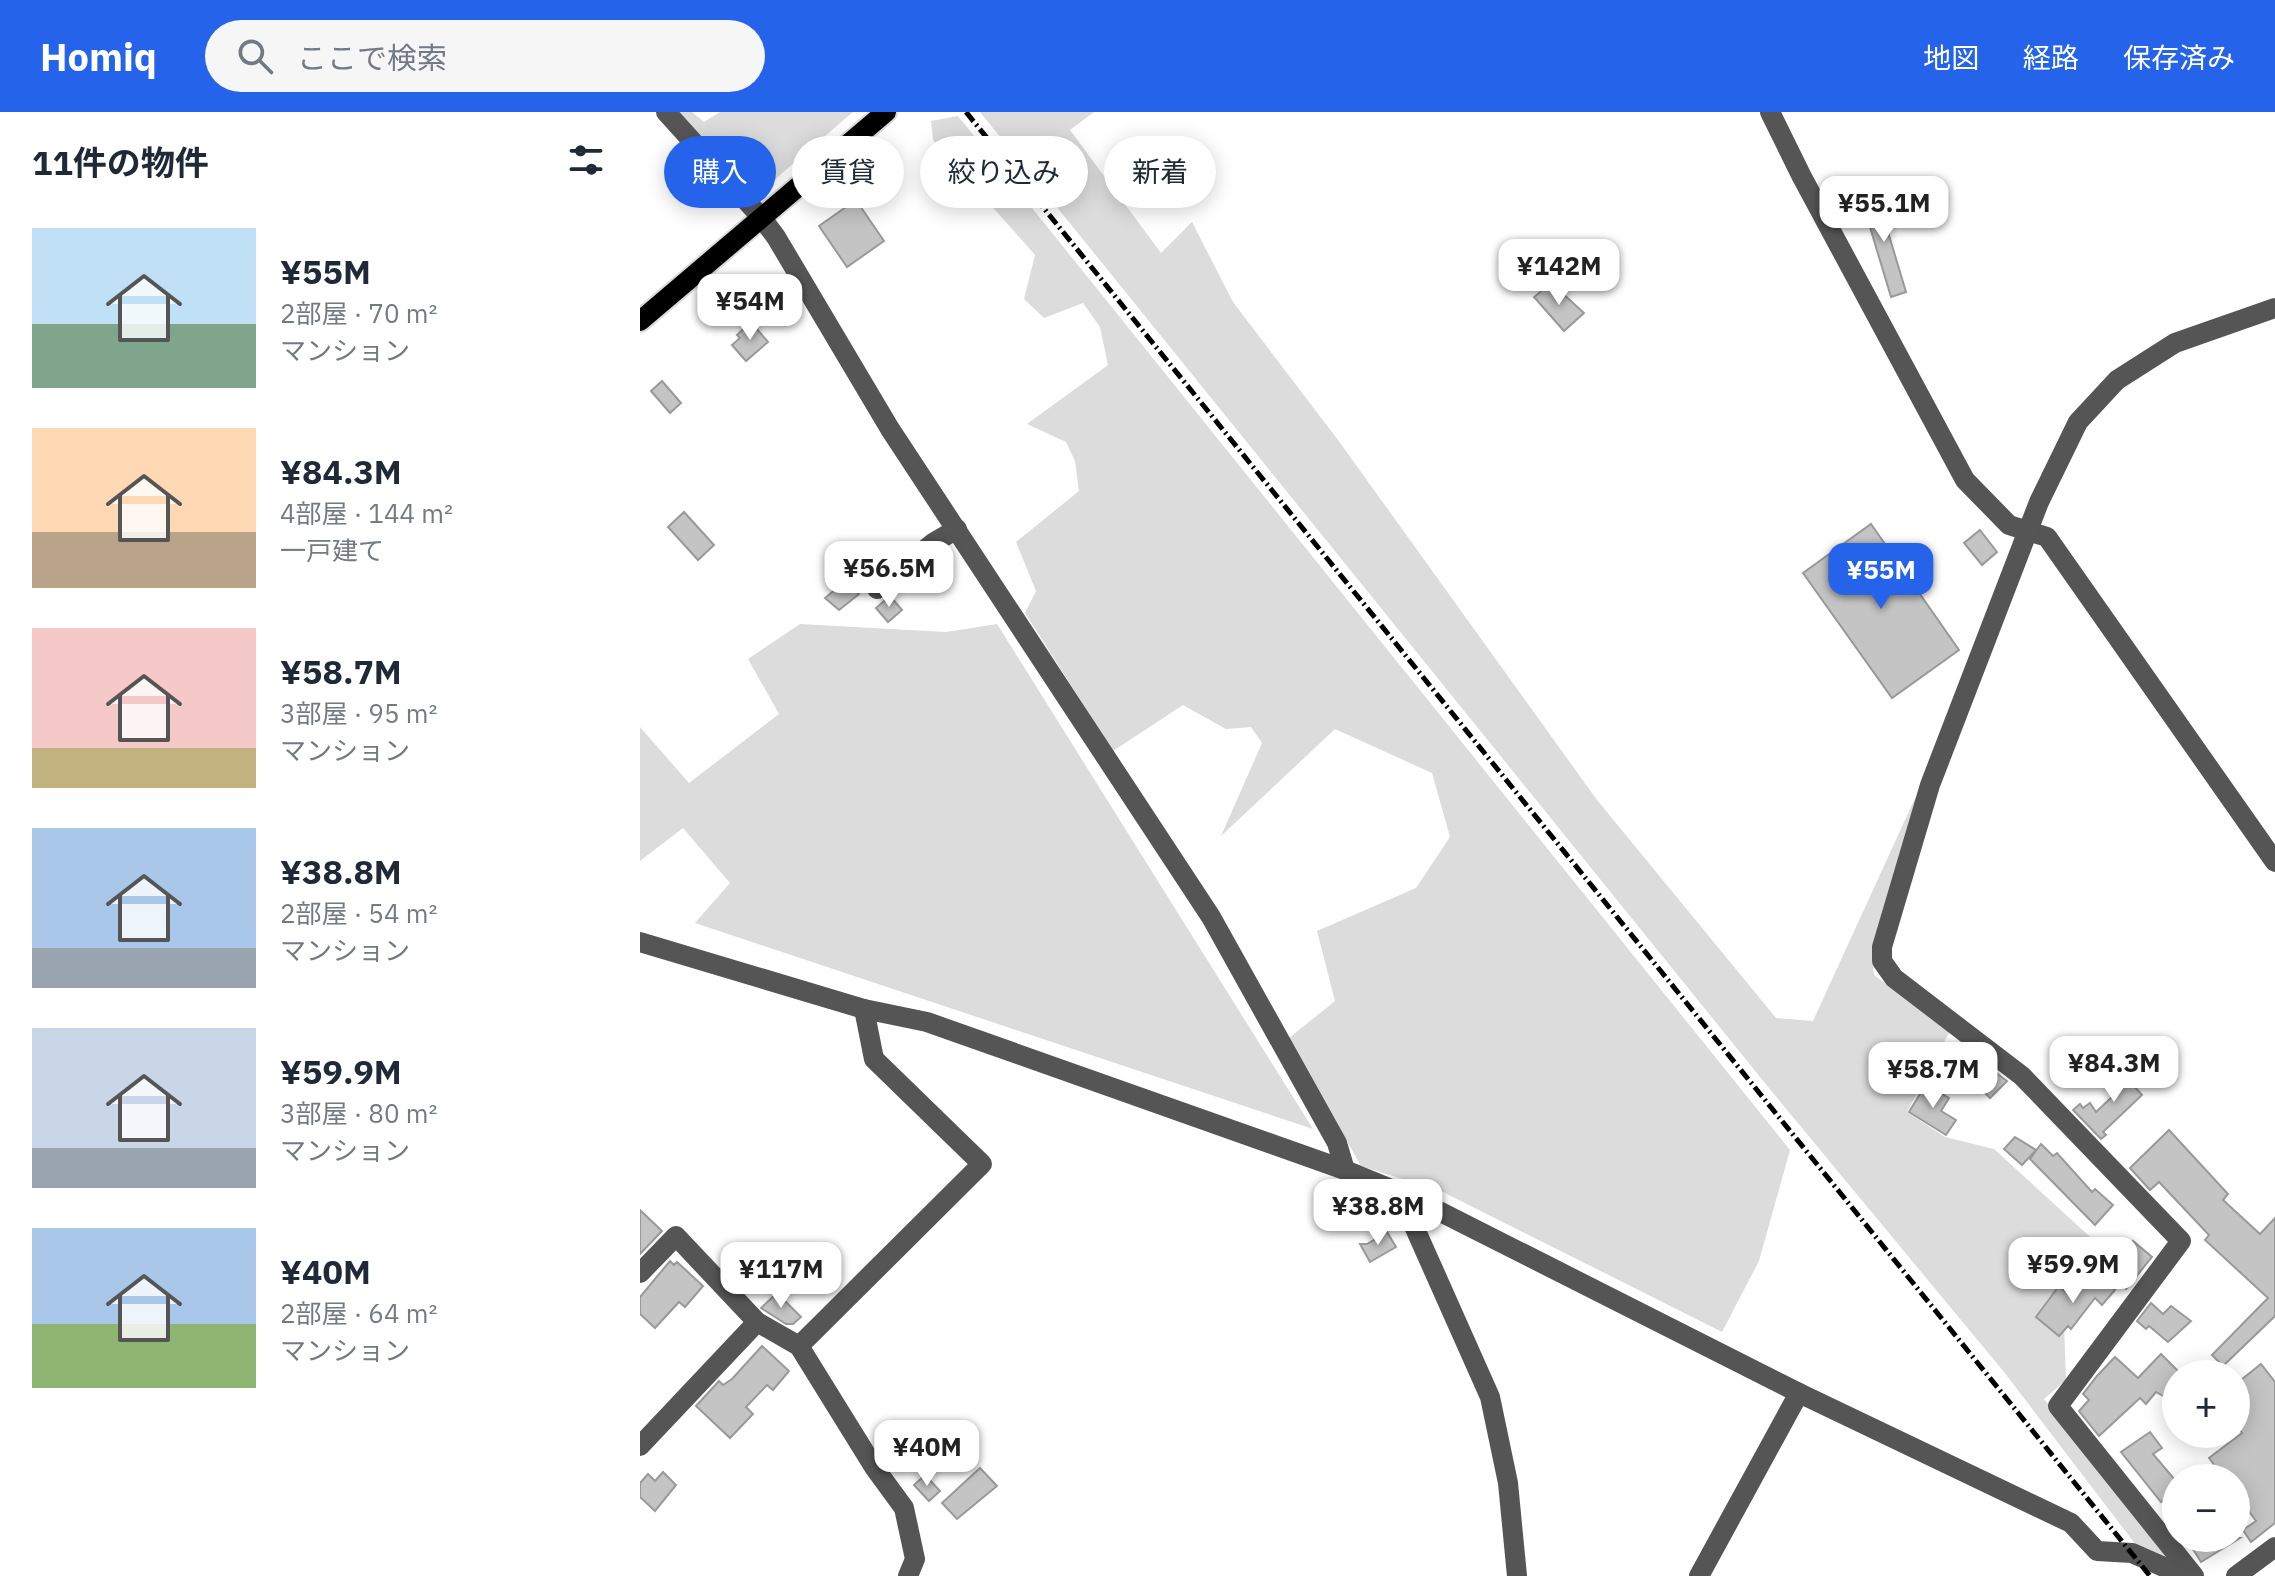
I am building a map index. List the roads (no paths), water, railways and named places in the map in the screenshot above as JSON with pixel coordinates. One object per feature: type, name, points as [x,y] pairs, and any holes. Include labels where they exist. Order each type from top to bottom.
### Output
[{"type":"main road","points":[[640,321],[886,112]]},
{"type":"street","points":[[666,112],[761,217],[890,429],[1211,917],[1337,1143],[1345,1170]]},
{"type":"street","points":[[1770,112],[1959,471],[2009,525],[2047,537],[2275,862]]},
{"type":"street","points":[[2194,1576],[2058,1406],[2181,1241],[2022,1076],[1894,978],[1882,961],[1882,947],[1930,785],[2039,502],[2078,422],[2117,380],[2175,343],[2275,308]]},
{"type":"street","points":[[877,589],[933,543],[957,529]]},
{"type":"street","points":[[640,942],[864,1009],[927,1022],[1345,1170],[1413,1198],[1799,1393],[2071,1523],[2097,1551],[2132,1553],[2184,1576]]},
{"type":"street","points":[[799,1346],[982,1164],[874,1059],[864,1009]]},
{"type":"street","points":[[1413,1198],[1413,1224],[1490,1397],[1508,1483],[1517,1576]]},
{"type":"street","points":[[640,1273],[676,1236],[757,1322],[799,1346],[874,1467],[904,1508],[915,1559],[908,1576]]},
{"type":"street","points":[[640,1446],[757,1322]]},
{"type":"street","points":[[1699,1576],[1799,1393]]},
{"type":"street","points":[[2236,1576],[2275,1547]]},
{"type":"railway","points":[[966,112],[2150,1576]]}]
